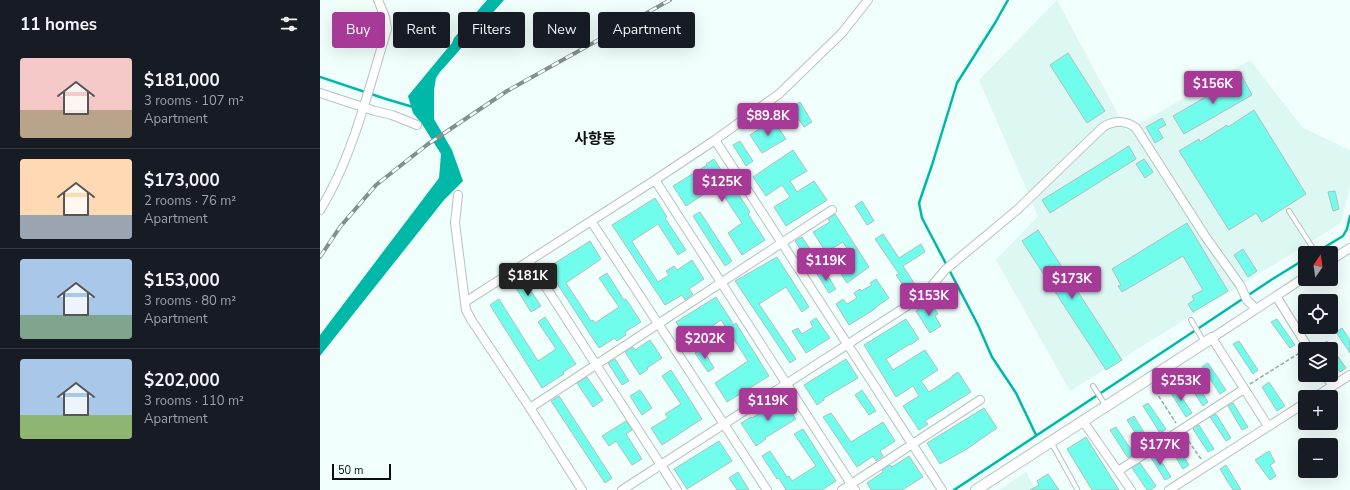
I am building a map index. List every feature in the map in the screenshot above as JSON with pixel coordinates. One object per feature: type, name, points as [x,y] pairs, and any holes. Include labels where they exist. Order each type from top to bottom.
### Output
[{"type":"street","points":[[320,210],[330,194],[352,140],[387,29],[386,17],[378,0]]},
{"type":"street","points":[[466,302],[655,180],[715,140],[779,94],[842,33],[868,0]]},
{"type":"street","points":[[320,93],[392,115],[417,125]]},
{"type":"street","points":[[622,490],[924,295],[948,269],[1018,209],[1111,122],[1121,121],[1129,123],[1136,128],[1206,236],[1240,285],[1245,297],[1256,309]]},
{"type":"street","points":[[715,140],[942,490]]},
{"type":"street","points":[[655,180],[853,487]]},
{"type":"street","points":[[458,195],[455,223],[466,310],[472,322],[530,408],[582,490]]},
{"type":"street","points":[[530,408],[832,210]]},
{"type":"street","points":[[591,221],[767,490]]},
{"type":"street","points":[[1338,256],[1350,248]]},
{"type":"street","points":[[529,261],[677,490]]},
{"type":"street","points":[[976,490],[1206,339],[1298,282]]},
{"type":"street","points":[[1276,296],[1305,342]]},
{"type":"street","points":[[1206,339],[1244,389],[1268,426]]},
{"type":"street","points":[[1326,390],[1350,375]]},
{"type":"street","points":[[1330,382],[1333,386]]},
{"type":"street","points":[[1118,471],[1244,389]]},
{"type":"street","points":[[842,490],[853,487],[913,444],[980,400]]},
{"type":"street","points":[[1169,490],[1298,408]]},
{"type":"street","points":[[1083,421],[1131,490]]},
{"type":"lane","points":[[1290,210],[1312,246]]},
{"type":"lane","points":[[1191,320],[1194,326],[1206,339]]},
{"type":"lane","points":[[1092,386],[1106,406]]},
{"type":"lane","points":[[1051,442],[1077,489]]},
{"type":"path","points":[[1244,389],[1298,354]]},
{"type":"shaded area","points":[[487,0],[504,0],[493,12],[477,12]]},
{"type":"shaded area","points":[[1057,0],[1127,131],[1250,60],[1303,128],[1350,150],[1350,186],[1341,223],[1304,246],[1298,246],[1298,250],[1070,391],[996,260],[1038,216],[979,80]]},
{"type":"shaded area","points":[[458,33],[458,48],[461,48],[436,78],[434,90],[434,119],[452,150],[463,181],[444,200],[320,356],[320,335],[439,178],[441,154],[422,124],[413,113],[408,96],[448,48],[450,48],[454,38]]},
{"type":"shaded area","points":[[1026,472],[1036,490],[999,490]]},
{"type":"building","points":[[1068,53],[1105,111],[1087,123],[1050,65]]},
{"type":"building","points":[[1242,76],[1252,95],[1184,134],[1173,116]]},
{"type":"building","points":[[800,102],[812,122],[804,127],[791,108]]},
{"type":"building","points":[[1254,110],[1306,194],[1262,222],[1256,213],[1229,230],[1179,151],[1199,139],[1200,142],[1227,125],[1228,127]]},
{"type":"building","points":[[1162,118],[1166,125],[1158,129],[1163,138],[1155,143],[1146,127]]},
{"type":"building","points":[[773,120],[786,139],[762,153],[750,135]]},
{"type":"building","points":[[740,141],[753,161],[746,166],[733,145]]},
{"type":"building","points":[[1129,146],[1136,159],[1050,213],[1042,200]]},
{"type":"building","points":[[793,150],[807,171],[790,181],[797,192],[814,181],[827,200],[786,226],[774,207],[790,197],[782,185],[766,196],[753,177]]},
{"type":"building","points":[[714,159],[750,212],[748,214],[765,240],[742,255],[728,233],[742,223],[724,196],[726,195],[719,184],[686,206],[673,186]]},
{"type":"building","points":[[1144,159],[1153,172],[1145,178],[1136,164]]},
{"type":"building","points":[[1335,191],[1339,209],[1333,211],[1328,192]]},
{"type":"building","points":[[655,198],[667,217],[665,218],[686,250],[678,255],[658,224],[632,241],[634,245],[658,282],[669,275],[666,271],[674,266],[677,270],[692,260],[704,279],[689,289],[693,294],[685,300],[682,295],[665,305],[612,225]]},
{"type":"building","points":[[862,201],[874,221],[867,225],[855,206]]},
{"type":"building","points":[[700,212],[732,261],[725,266],[693,216]]},
{"type":"building","points":[[835,214],[869,267],[847,283],[834,263],[850,253],[843,242],[826,252],[813,232],[830,222],[828,219]]},
{"type":"building","points":[[1187,223],[1228,291],[1193,312],[1188,304],[1194,300],[1192,296],[1203,290],[1183,256],[1122,292],[1118,286],[1121,285],[1112,269]]},
{"type":"building","points":[[1038,230],[1122,360],[1106,370],[1022,241]]},
{"type":"building","points":[[883,234],[899,258],[921,244],[925,252],[903,266],[914,283],[905,288],[896,275],[899,274],[875,239]]},
{"type":"building","points":[[802,237],[816,258],[809,263],[795,241]]},
{"type":"building","points":[[590,241],[601,259],[566,283],[591,321],[593,320],[595,323],[619,307],[599,278],[607,273],[624,300],[626,299],[641,322],[625,332],[626,335],[617,341],[615,338],[599,348],[547,268]]},
{"type":"building","points":[[1243,249],[1257,271],[1248,277],[1234,255]]},
{"type":"building","points":[[777,257],[809,307],[802,312],[786,287],[759,304],[796,359],[790,363],[735,281]]},
{"type":"building","points":[[824,270],[836,289],[829,293],[817,274]]},
{"type":"building","points":[[876,279],[889,298],[875,309],[849,325],[836,304],[843,299],[847,304],[857,298],[854,293],[860,289],[861,291],[872,285],[870,283]]},
{"type":"building","points":[[525,282],[541,306],[531,312],[516,288]]},
{"type":"building","points":[[716,297],[734,325],[736,323],[769,376],[727,402],[715,383],[748,361],[721,320],[711,327],[714,331],[707,336],[705,332],[689,342],[676,322]]},
{"type":"building","points":[[499,299],[538,361],[556,349],[538,322],[545,317],[576,364],[563,372],[564,374],[542,388],[490,305]]},
{"type":"building","points":[[930,302],[938,314],[935,316],[941,326],[930,333],[916,311]]},
{"type":"building","points":[[816,318],[830,338],[806,353],[792,331],[798,328],[802,334],[813,327],[810,322]]},
{"type":"building","points":[[906,319],[919,339],[886,359],[893,370],[925,350],[938,370],[921,381],[929,392],[958,372],[971,392],[925,421],[928,424],[919,430],[903,406],[919,396],[913,386],[896,397],[864,345]]},
{"type":"building","points":[[1277,319],[1295,345],[1290,348],[1271,322]]},
{"type":"building","points":[[1342,328],[1350,340],[1350,353],[1337,334],[1338,331]]},
{"type":"building","points":[[650,340],[662,358],[647,368],[648,369],[640,375],[625,352],[633,347],[635,350]]},
{"type":"building","points":[[1239,341],[1258,370],[1253,374],[1233,344]]},
{"type":"building","points":[[702,348],[714,368],[708,372],[695,353]]},
{"type":"building","points":[[1338,357],[1346,368],[1340,372],[1338,369]]},
{"type":"building","points":[[615,359],[629,381],[622,385],[608,363]]},
{"type":"building","points":[[846,359],[858,378],[824,398],[824,400],[817,405],[804,385]]},
{"type":"building","points":[[1208,363],[1226,390],[1220,394],[1202,367]]},
{"type":"building","points":[[671,370],[702,419],[662,445],[651,428],[668,418],[665,414],[681,404],[662,376]]},
{"type":"building","points":[[1190,373],[1208,402],[1203,406],[1184,377]]},
{"type":"building","points":[[587,377],[603,400],[593,407],[577,383]]},
{"type":"building","points":[[1269,382],[1285,406],[1277,411],[1262,387]]},
{"type":"building","points":[[1175,387],[1192,413],[1186,417],[1169,390]]},
{"type":"building","points":[[640,390],[652,408],[642,415],[630,396]]},
{"type":"building","points":[[862,390],[876,411],[869,415],[855,395]]},
{"type":"building","points":[[559,396],[612,478],[605,483],[551,401]]},
{"type":"building","points":[[782,399],[796,419],[765,438],[766,439],[756,446],[741,423],[751,417],[752,418]]},
{"type":"building","points":[[1148,403],[1166,429],[1160,433],[1143,406]]},
{"type":"building","points":[[1233,403],[1248,427],[1242,430],[1228,406]]},
{"type":"building","points":[[984,408],[997,428],[967,449],[940,464],[927,443]]},
{"type":"building","points":[[831,413],[851,442],[883,422],[895,441],[880,451],[883,456],[876,461],[873,456],[857,467],[823,417]]},
{"type":"building","points":[[1216,414],[1231,438],[1226,441],[1210,417]]},
{"type":"building","points":[[1134,416],[1148,439],[1142,443],[1127,420]]},
{"type":"building","points":[[626,421],[632,430],[626,434],[642,459],[632,465],[616,441],[609,446],[602,436]]},
{"type":"building","points":[[1199,425],[1214,449],[1208,452],[1193,429]]},
{"type":"building","points":[[1116,427],[1134,454],[1128,458],[1110,430]]},
{"type":"building","points":[[803,429],[836,481],[822,490],[786,490],[779,478],[777,479],[762,456],[770,451],[787,477],[789,476],[792,481],[816,466],[794,434]]},
{"type":"building","points":[[1086,437],[1119,490],[1092,490],[1067,449]]},
{"type":"building","points":[[719,441],[732,461],[687,489],[674,469]]},
{"type":"building","points":[[1174,441],[1189,465],[1183,469],[1168,445]]},
{"type":"building","points":[[1269,451],[1275,462],[1270,465],[1276,476],[1270,480],[1255,460]]},
{"type":"building","points":[[1156,453],[1171,477],[1165,480],[1150,456]]},
{"type":"building","points":[[909,456],[923,477],[902,490],[871,490],[867,483],[883,472],[882,470],[890,465],[892,467]]},
{"type":"building","points":[[1140,463],[1156,486],[1151,490],[1147,490],[1132,468]]},
{"type":"building","points":[[1226,465],[1241,490],[1233,490],[1220,469]]},
{"type":"building","points":[[738,472],[749,490],[737,490],[729,478]]},
{"type":"building","points":[[1048,474],[1059,490],[1030,490],[1039,485],[1037,481]]},
{"type":"waterway","points":[[1008,0],[957,83],[919,203],[922,218],[978,325],[992,357],[1016,393],[1036,435]]},
{"type":"waterway","points":[[320,77],[413,107]]},
{"type":"waterway","points":[[1327,246],[1343,236],[1347,229],[1350,216]]},
{"type":"waterway","points":[[954,490],[1298,263]]},
{"type":"railway","points":[[320,257],[340,227],[376,185],[428,144],[507,91],[670,0]]},
{"type":"district","name":"사향동","points":[[595,139]]}]
